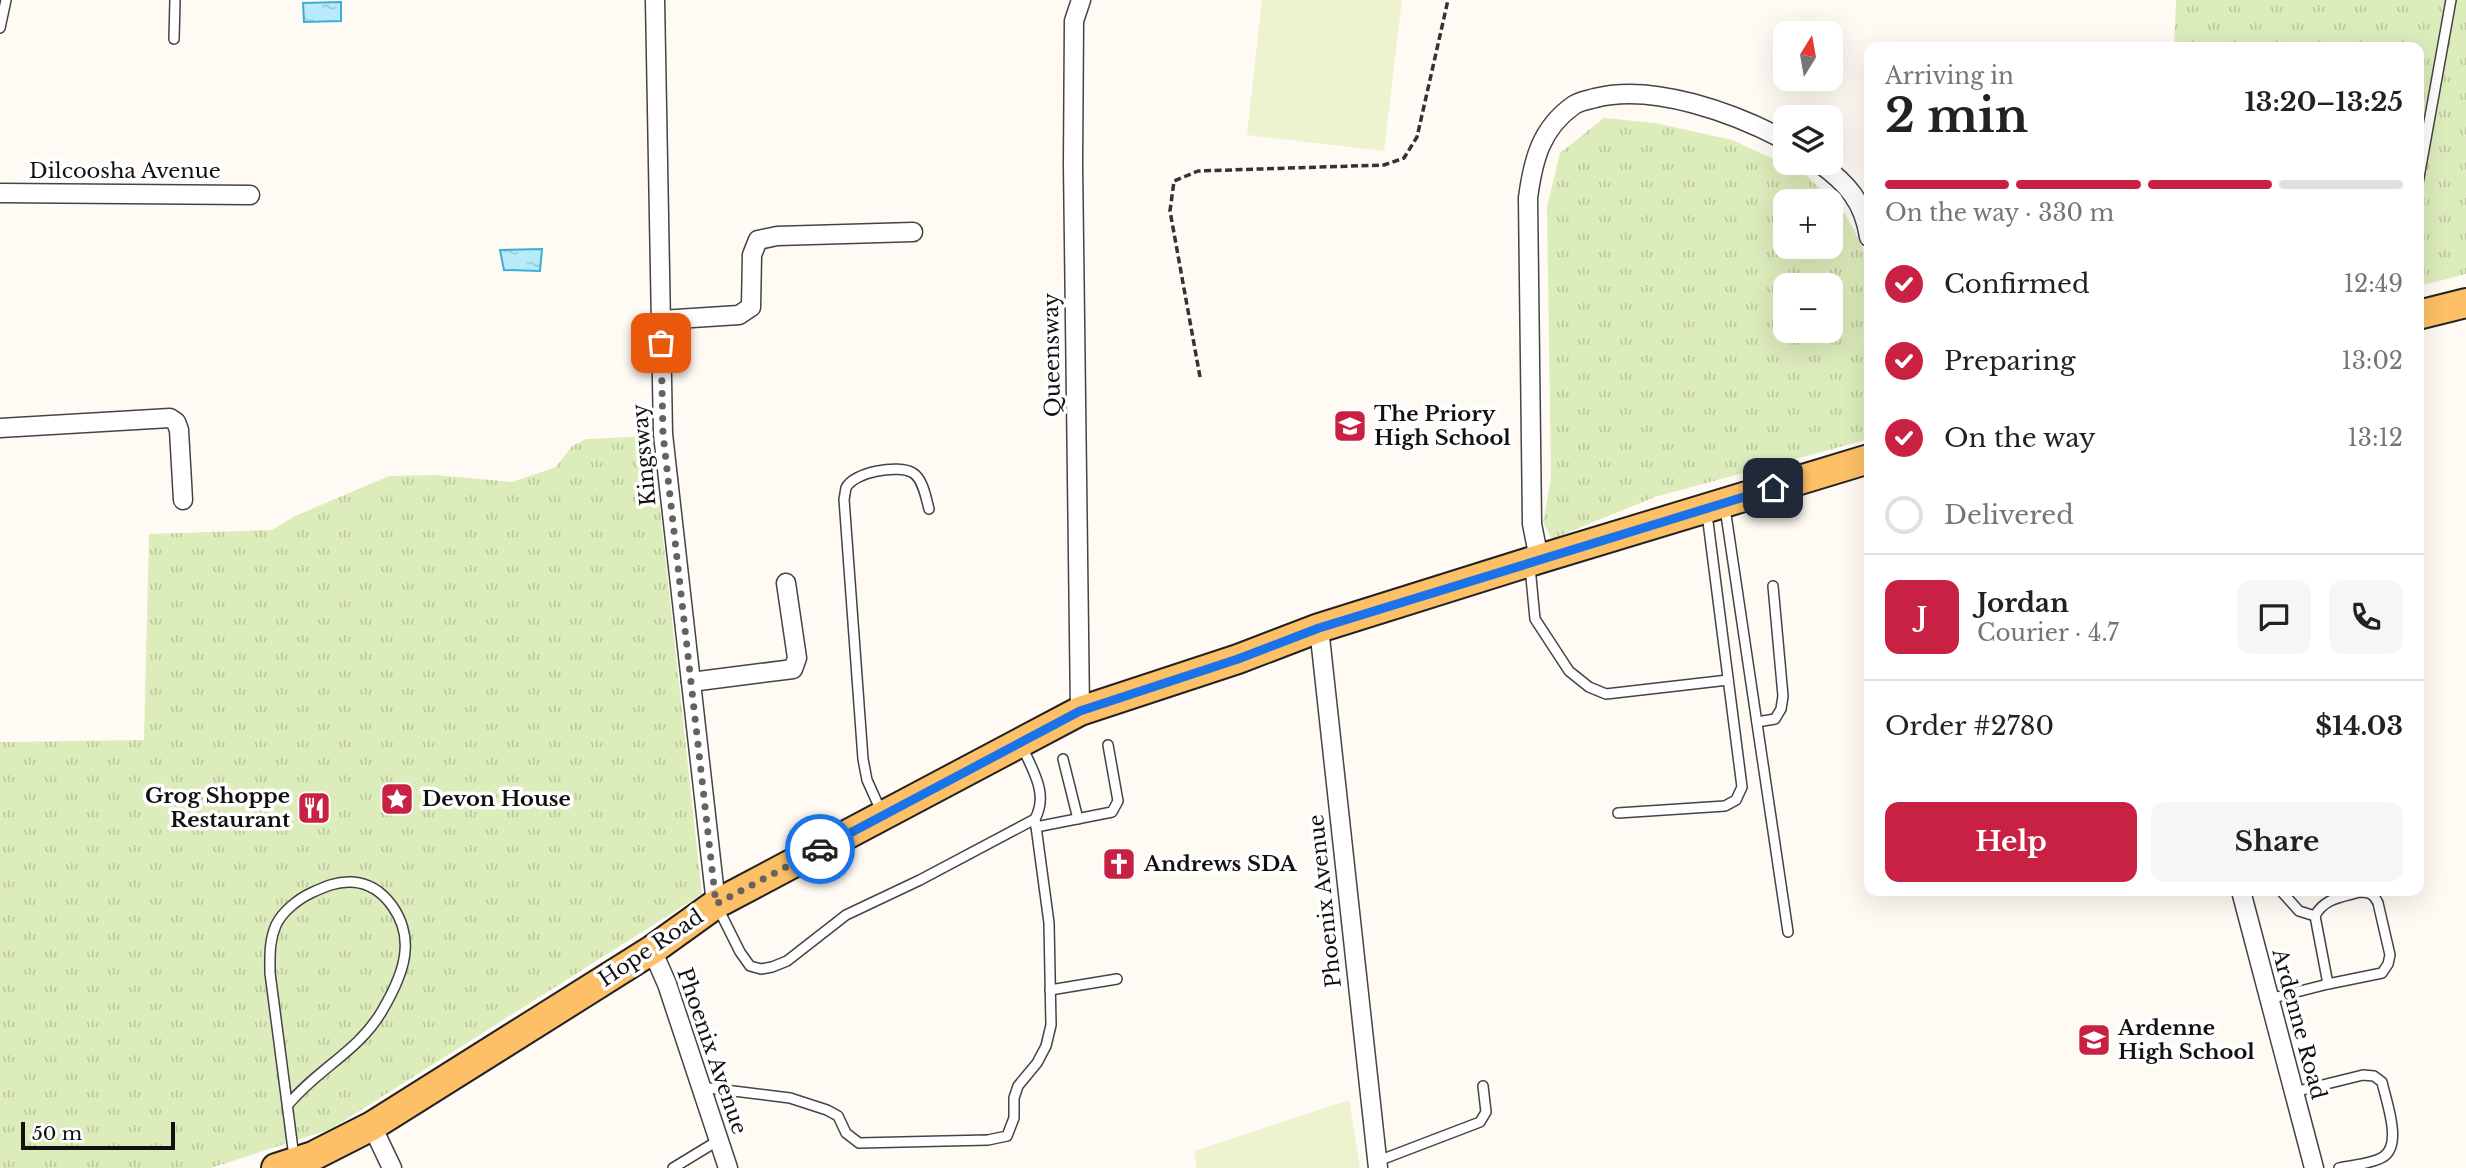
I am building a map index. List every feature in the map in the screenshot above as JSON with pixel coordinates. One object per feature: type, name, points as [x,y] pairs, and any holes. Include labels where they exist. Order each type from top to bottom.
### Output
[{"type":"main road","points":[[2424,313],[2466,303]]},
{"type":"main road","name":"Hope Road","points":[[285,1165],[313,1156],[372,1126],[652,950],[716,904],[1080,711],[1238,659],[1319,628],[1864,461]]},
{"type":"street","name":"Kingsway","points":[[655,0],[663,434],[716,904]]},
{"type":"street","name":"Queensway","points":[[1080,711],[1073,164],[1074,21],[1081,0]]},
{"type":"street","points":[[1534,560],[1528,198],[1532,165],[1544,136],[1577,103],[1603,96],[1634,93],[1701,106],[1773,134]]},
{"type":"street","points":[[1834,175],[1847,185],[1859,201],[1864,214]]},
{"type":"street","name":"Dilcoosha Avenue","points":[[0,193],[250,195]]},
{"type":"street","points":[[661,320],[739,315],[751,307],[752,255],[758,240],[777,236],[913,232]]},
{"type":"street","points":[[0,428],[170,418],[176,422],[179,430],[183,500]]},
{"type":"street","points":[[691,682],[793,669],[797,658],[786,583]]},
{"type":"street","name":"Phoenix Avenue","points":[[1319,628],[1378,1165]]},
{"type":"street","name":"Ardenne Road","points":[[2242,896],[2314,1168]]},
{"type":"street","name":"Phoenix Avenue","points":[[652,950],[667,984],[728,1168]]},
{"type":"street","points":[[372,1126],[392,1168]]},
{"type":"lane","points":[[0,27],[6,0]]},
{"type":"lane","points":[[174,39],[175,0]]},
{"type":"lane","points":[[2424,150],[2451,0]]},
{"type":"lane","points":[[883,816],[867,780],[863,759],[844,499],[846,487],[875,471],[907,471],[916,474],[929,509]]},
{"type":"lane","points":[[1618,813],[1725,806],[1736,800],[1742,787],[1728,680],[1715,506]]},
{"type":"lane","points":[[1715,506],[1757,722],[1788,932]]},
{"type":"lane","points":[[1534,560],[1535,619],[1569,671],[1589,687],[1606,694],[1728,680]]},
{"type":"lane","points":[[1757,722],[1775,719],[1781,709],[1783,696],[1773,586]]},
{"type":"lane","points":[[701,1087],[790,1098],[827,1110],[838,1116],[846,1133],[859,1143],[988,1140],[1007,1136],[1014,1118],[1014,1098],[1018,1086],[1037,1063],[1046,1046],[1051,1025],[1049,923],[1035,823],[1041,807],[1040,789],[1021,743]]},
{"type":"lane","points":[[716,904],[750,966],[761,969],[788,961],[846,915],[1035,823],[1078,819],[1112,812],[1118,801],[1108,745]]},
{"type":"lane","points":[[1063,760],[1078,819]]},
{"type":"lane","points":[[285,1165],[288,1105],[270,973],[270,942],[277,923],[300,898],[330,884],[352,882],[370,886],[385,898],[399,917],[405,934],[405,952],[400,972],[382,1012],[357,1044],[303,1087],[288,1105]]},
{"type":"lane","points":[[2285,896],[2298,911],[2315,916]]},
{"type":"lane","points":[[2328,985],[2315,916],[2328,900],[2342,896]]},
{"type":"lane","points":[[2269,999],[2382,973],[2390,955],[2378,903],[2374,896]]},
{"type":"lane","points":[[1050,990],[1117,979]]},
{"type":"lane","points":[[2294,1092],[2363,1075],[2374,1076],[2382,1082],[2394,1138],[2391,1150],[2383,1158],[2339,1168]]},
{"type":"lane","points":[[1378,1165],[1480,1122],[1486,1112],[1483,1086]]},
{"type":"lane","points":[[673,1168],[719,1140]]},
{"type":"path","points":[[1200,377],[1170,211],[1174,181],[1198,171],[1384,165],[1404,158],[1417,137],[1448,0]]},
{"type":"green space","points":[[1262,0],[1402,0],[1384,151],[1247,135]]},
{"type":"green space","points":[[2176,0],[2466,0],[2466,274],[2424,285],[2424,42],[2174,42]]},
{"type":"green space","points":[[1604,118],[1655,123],[1732,140],[1773,159],[1773,175],[1806,175],[1820,189],[1773,189],[1773,259],[1843,259],[1843,212],[1863,248],[1864,440],[1655,497],[1552,539],[1543,522],[1551,478],[1547,207],[1560,153]]},
{"type":"green space","points":[[655,436],[656,473],[702,894],[331,1129],[211,1168],[0,1168],[0,742],[144,740],[149,534],[272,530],[295,516],[389,476],[435,475],[512,482],[556,467],[572,446],[586,439]]},
{"type":"green space","points":[[1349,1100],[1360,1168],[1197,1168],[1194,1151]]},
{"type":"water","points":[[341,2],[341,21],[304,22],[303,3]]},
{"type":"water","points":[[542,249],[540,271],[504,270],[500,250]]},
{"type":"way so far","points":[[661,343],[663,434],[716,904],[820,849]]},
{"type":"place","name":"The Priory High School","points":[[1350,426]]},
{"type":"place","name":"Devon House","points":[[397,799]]},
{"type":"place","name":"Grog Shoppe Restaurant","points":[[314,808]]},
{"type":"place","name":"Andrews SDA","points":[[1119,864]]},
{"type":"place","name":"Ardenne High School","points":[[2094,1040]]},
{"type":"route","points":[[820,849],[1080,711],[1238,659],[1319,628],[1773,488]]}]
